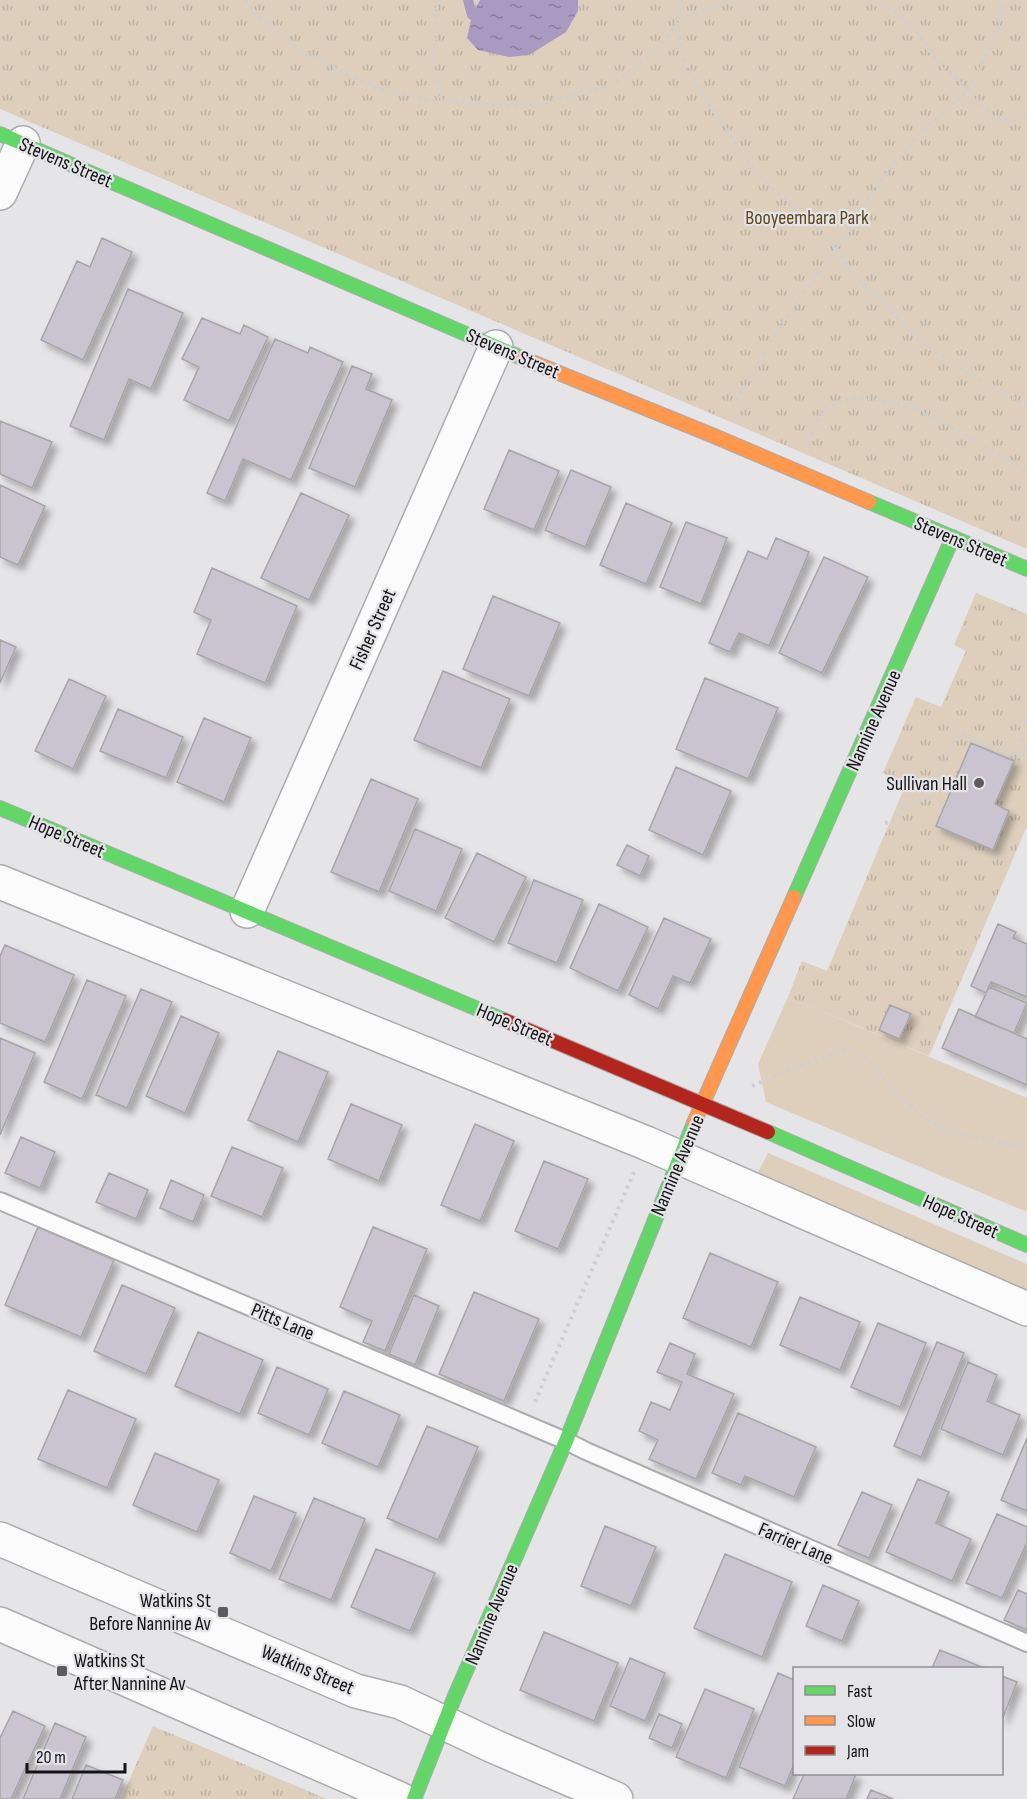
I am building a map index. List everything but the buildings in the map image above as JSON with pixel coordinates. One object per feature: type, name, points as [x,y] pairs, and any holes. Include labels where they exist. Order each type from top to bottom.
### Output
[{"type":"street","points":[[0,193],[11,138]]},
{"type":"street","name":"Stevens Street","points":[[11,138],[496,347],[714,436],[1027,569]]},
{"type":"street","name":"Fisher Street","points":[[247,911],[496,347]]},
{"type":"street","name":"Nannine Avenue","points":[[414,1799],[459,1686],[566,1441],[679,1157],[953,537]]},
{"type":"street","name":"Hope Street","points":[[0,808],[704,1104],[1027,1245]]},
{"type":"street","points":[[0,882],[646,1143],[1027,1309]]},
{"type":"street","name":"Watkins Street","points":[[0,1539],[356,1691],[400,1702],[493,1746],[616,1799]]},
{"type":"street","points":[[0,1624],[400,1799]]},
{"type":"lane","name":"Pitts Lane","points":[[0,1201],[566,1441]]},
{"type":"lane","name":"Farrier Lane","points":[[566,1441],[586,1452],[1027,1643]]},
{"type":"path","points":[[245,0],[263,21],[295,47],[343,73],[384,90],[427,100],[509,106],[541,103],[602,89],[618,81],[658,48],[676,26],[690,16],[723,3],[740,0]]},
{"type":"path","points":[[439,0],[435,17],[436,42],[431,59],[442,100]]},
{"type":"path","points":[[681,0],[676,26],[686,65],[752,168],[837,248],[852,275],[881,300],[916,338],[965,371],[1027,406]]},
{"type":"path","points":[[875,0],[895,11],[916,31],[938,62],[993,117],[1013,120],[1027,113]]},
{"type":"path","points":[[714,436],[779,328],[837,248],[875,188],[919,134],[968,90],[996,35],[1004,0]]},
{"type":"path","points":[[797,471],[814,428],[825,410],[845,399],[870,398],[919,409],[1027,471]]},
{"type":"path","points":[[885,823],[896,820],[903,806],[928,798],[954,737],[964,735],[1023,758],[1027,751],[1019,728],[1027,720]]},
{"type":"path","points":[[752,1086],[846,1049],[855,1051],[863,1056],[921,1115],[943,1130],[1027,1148]]},
{"type":"path","points":[[526,1425],[646,1143]]},
{"type":"green space","name":"Booyeembara Park","points":[[0,0],[1027,0],[1027,549],[0,109]]},
{"type":"green space","points":[[976,593],[1027,614],[1027,826],[929,1056],[788,997],[802,961],[827,971],[906,784],[883,773],[916,697],[941,707],[966,651],[954,645]]},
{"type":"green space","points":[[788,997],[1027,1098],[1027,1212],[766,1102],[758,1064]]},
{"type":"green space","points":[[768,1153],[1027,1264],[1027,1307],[753,1182]]},
{"type":"green space","points":[[153,1726],[327,1799],[121,1799]]},
{"type":"water","points":[[480,0],[578,0],[578,11],[566,32],[529,55],[509,57],[478,50],[467,38],[472,15]]},
{"type":"waterway","points":[[468,0],[472,15]]},
{"type":"traffic: fast","points":[[0,134],[522,358]]},
{"type":"traffic: fast","points":[[869,502],[1027,569]]},
{"type":"traffic: fast","points":[[794,897],[953,537]]},
{"type":"traffic: fast","points":[[0,808],[504,1020]]},
{"type":"traffic: fast","points":[[414,1799],[455,1696],[566,1441],[694,1123]]},
{"type":"traffic: fast","points":[[768,1132],[1027,1245]]},
{"type":"traffic: slow","points":[[522,358],[869,502]]},
{"type":"traffic: slow","points":[[694,1123],[794,897]]},
{"type":"traffic: jam","points":[[504,1020],[768,1132]]},
{"type":"place","name":"Sullivan Hall","points":[[979,783]]},
{"type":"place","name":"Watkins St Before Nannine Av","points":[[223,1612]]},
{"type":"place","name":"Watkins St After Nannine Av","points":[[62,1671]]}]
